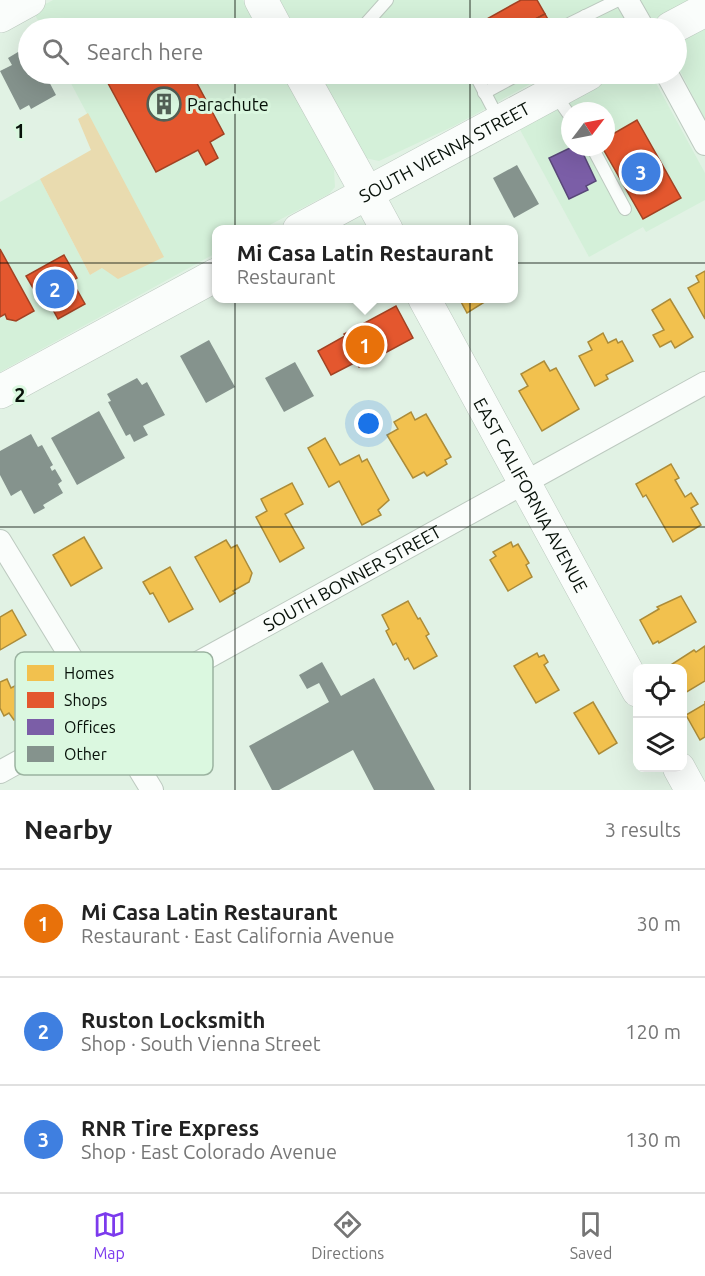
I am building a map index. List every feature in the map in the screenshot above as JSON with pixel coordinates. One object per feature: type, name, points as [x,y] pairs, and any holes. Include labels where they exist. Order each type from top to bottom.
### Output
[{"type":"main road","points":[[0,16],[29,0]]},
{"type":"main road","points":[[261,0],[271,18]]},
{"type":"main road","points":[[687,20],[705,10]]},
{"type":"main road","points":[[307,84],[384,225]]},
{"type":"main road","name":"SOUTH VIENNA STREET","points":[[564,102],[579,84]]},
{"type":"main road","name":"SOUTH VIENNA STREET","points":[[308,225],[500,121],[561,104]]},
{"type":"main road","points":[[0,392],[212,276]]},
{"type":"main road","name":"EAST CALIFORNIA AVENUE","points":[[427,303],[633,683]]},
{"type":"main road","points":[[681,772],[691,790]]},
{"type":"street","points":[[627,0],[637,18]]},
{"type":"street","points":[[672,84],[705,144]]},
{"type":"street","name":"SOUTH BONNER STREET","points":[[213,656],[705,383]]},
{"type":"street","points":[[0,541],[68,652]]},
{"type":"street","name":"SOUTH BONNER STREET","points":[[0,772],[15,764]]},
{"type":"street","points":[[143,775],[152,790]]},
{"type":"lane","points":[[371,18],[387,0]]},
{"type":"lane","points":[[581,18],[618,0]]},
{"type":"lane","points":[[480,84],[500,121]]},
{"type":"lane","points":[[484,93],[501,84]]},
{"type":"lane","points":[[597,156],[625,209]]},
{"type":"shaded area","points":[[53,0],[243,0],[253,18],[37,18],[33,11]]},
{"type":"shaded area","points":[[280,0],[705,0],[705,120],[687,84],[687,18],[290,18]]},
{"type":"shaded area","points":[[71,84],[289,84],[334,170],[335,187],[329,194],[270,225],[212,225],[212,255],[0,372],[0,202],[40,179],[90,275],[102,268],[163,257]]},
{"type":"shaded area","points":[[324,84],[530,84],[454,126],[379,161],[365,158]]},
{"type":"shaded area","points":[[596,84],[656,84],[705,173],[705,200],[646,232],[643,227],[589,257],[518,126],[561,103],[561,156],[615,156],[615,102],[562,102]]},
{"type":"shaded area","points":[[88,113],[164,257],[118,279],[102,268],[90,275],[40,179],[91,150],[78,119]]},
{"type":"building: Homes","points":[[705,271],[705,319],[688,288],[699,282],[696,276]]},
{"type":"building: Homes","points":[[670,299],[693,337],[675,348],[671,341],[660,347],[653,335],[664,330],[652,310]]},
{"type":"building: Homes","points":[[462,303],[483,303],[467,313]]},
{"type":"building: Homes","points":[[603,333],[608,343],[616,339],[618,343],[622,341],[633,361],[606,375],[608,379],[595,386],[579,356],[592,350],[588,342]]},
{"type":"building: Homes","points":[[544,361],[550,371],[556,368],[579,409],[542,431],[519,391],[528,386],[521,374]]},
{"type":"building: Homes","points":[[411,412],[415,420],[426,414],[451,457],[445,460],[447,464],[427,476],[424,472],[413,478],[387,435],[398,429],[394,422]]},
{"type":"building: Homes","points":[[325,438],[340,465],[359,455],[362,462],[367,459],[389,500],[378,510],[381,515],[362,525],[339,481],[329,487],[308,448]]},
{"type":"building: Homes","points":[[671,464],[679,478],[675,480],[685,497],[691,493],[698,504],[691,508],[701,525],[673,542],[646,495],[643,497],[636,484]]},
{"type":"building: Homes","points":[[292,483],[303,504],[285,514],[304,548],[280,562],[256,517],[267,511],[261,499]]},
{"type":"building: Homes","points":[[84,537],[102,568],[71,586],[53,555]]},
{"type":"building: Homes","points":[[226,540],[231,548],[237,545],[252,573],[249,582],[220,602],[195,557]]},
{"type":"building: Homes","points":[[511,542],[513,547],[518,544],[529,563],[526,565],[532,577],[508,591],[490,560],[496,556],[493,552]]},
{"type":"building: Homes","points":[[170,567],[193,609],[169,622],[153,593],[150,594],[143,582]]},
{"type":"building: Homes","points":[[681,596],[696,622],[659,643],[658,641],[653,644],[640,620],[659,609],[657,607]]},
{"type":"building: Homes","points":[[408,601],[429,634],[426,636],[437,656],[414,669],[408,658],[405,660],[396,643],[393,645],[382,615]]},
{"type":"building: Homes","points":[[12,610],[26,635],[0,650],[0,617]]},
{"type":"building: Homes","points":[[705,646],[705,681],[687,692],[687,664],[672,664],[694,650],[696,652]]},
{"type":"building: Homes","points":[[537,653],[539,657],[544,655],[548,662],[544,665],[559,690],[536,703],[514,666]]},
{"type":"building: Homes","points":[[7,679],[11,688],[15,686],[14,720],[9,713],[4,716],[0,708],[0,682]]},
{"type":"building: Homes","points":[[593,702],[617,743],[599,754],[574,713]]},
{"type":"building: Homes","points":[[705,704],[705,737],[700,740],[687,714]]},
{"type":"building: Shops","points":[[521,0],[537,0],[545,14],[537,18],[489,18]]},
{"type":"building: Shops","name":"Parachute","points":[[108,84],[197,84],[224,134],[210,142],[218,158],[206,165],[198,150],[156,172]]},
{"type":"building: Shops","points":[[637,120],[681,198],[643,219],[607,156],[615,156],[615,133]]},
{"type":"building: Shops","points":[[0,249],[34,311],[16,321],[7,319],[5,314],[0,317]]},
{"type":"building: Shops","points":[[64,255],[77,278],[72,281],[85,304],[58,319],[46,297],[40,300],[26,276]]},
{"type":"building: Shops","points":[[396,306],[413,338],[359,367],[356,362],[331,375],[318,351]]},
{"type":"building: Offices","points":[[561,152],[561,156],[584,156],[596,181],[586,186],[588,190],[569,199],[549,158]]},
{"type":"building: Other","points":[[18,52],[18,84],[50,84],[56,95],[31,109],[29,105],[20,110],[0,71],[12,65],[8,58]]},
{"type":"building: Other","points":[[517,165],[539,204],[514,218],[493,178]]},
{"type":"building: Other","points":[[209,340],[235,387],[206,403],[180,356]]},
{"type":"building: Other","points":[[295,362],[314,396],[284,412],[265,378]]},
{"type":"building: Other","points":[[137,378],[142,385],[147,382],[165,415],[143,426],[148,435],[134,442],[130,434],[126,436],[108,402],[111,401],[107,394]]},
{"type":"building: Other","points":[[99,411],[125,458],[77,485],[51,438]]},
{"type":"building: Other","points":[[31,434],[38,447],[42,445],[53,465],[50,467],[52,471],[55,469],[62,481],[58,484],[63,493],[43,505],[45,508],[34,514],[21,490],[11,496],[0,475],[0,451]]},
{"type":"building: Other","points":[[322,662],[341,696],[374,678],[435,790],[374,790],[353,750],[279,790],[272,790],[249,746],[329,702],[319,683],[307,689],[299,675]]},
{"type":"place","name":"Parachute","points":[[164,104]]},
{"type":"place","name":"RNR Tire Express","points":[[641,172]]},
{"type":"place","name":"Ruston Locksmith","points":[[55,289]]},
{"type":"place","name":"Mi Casa Latin Restaurant","points":[[365,345]]}]
